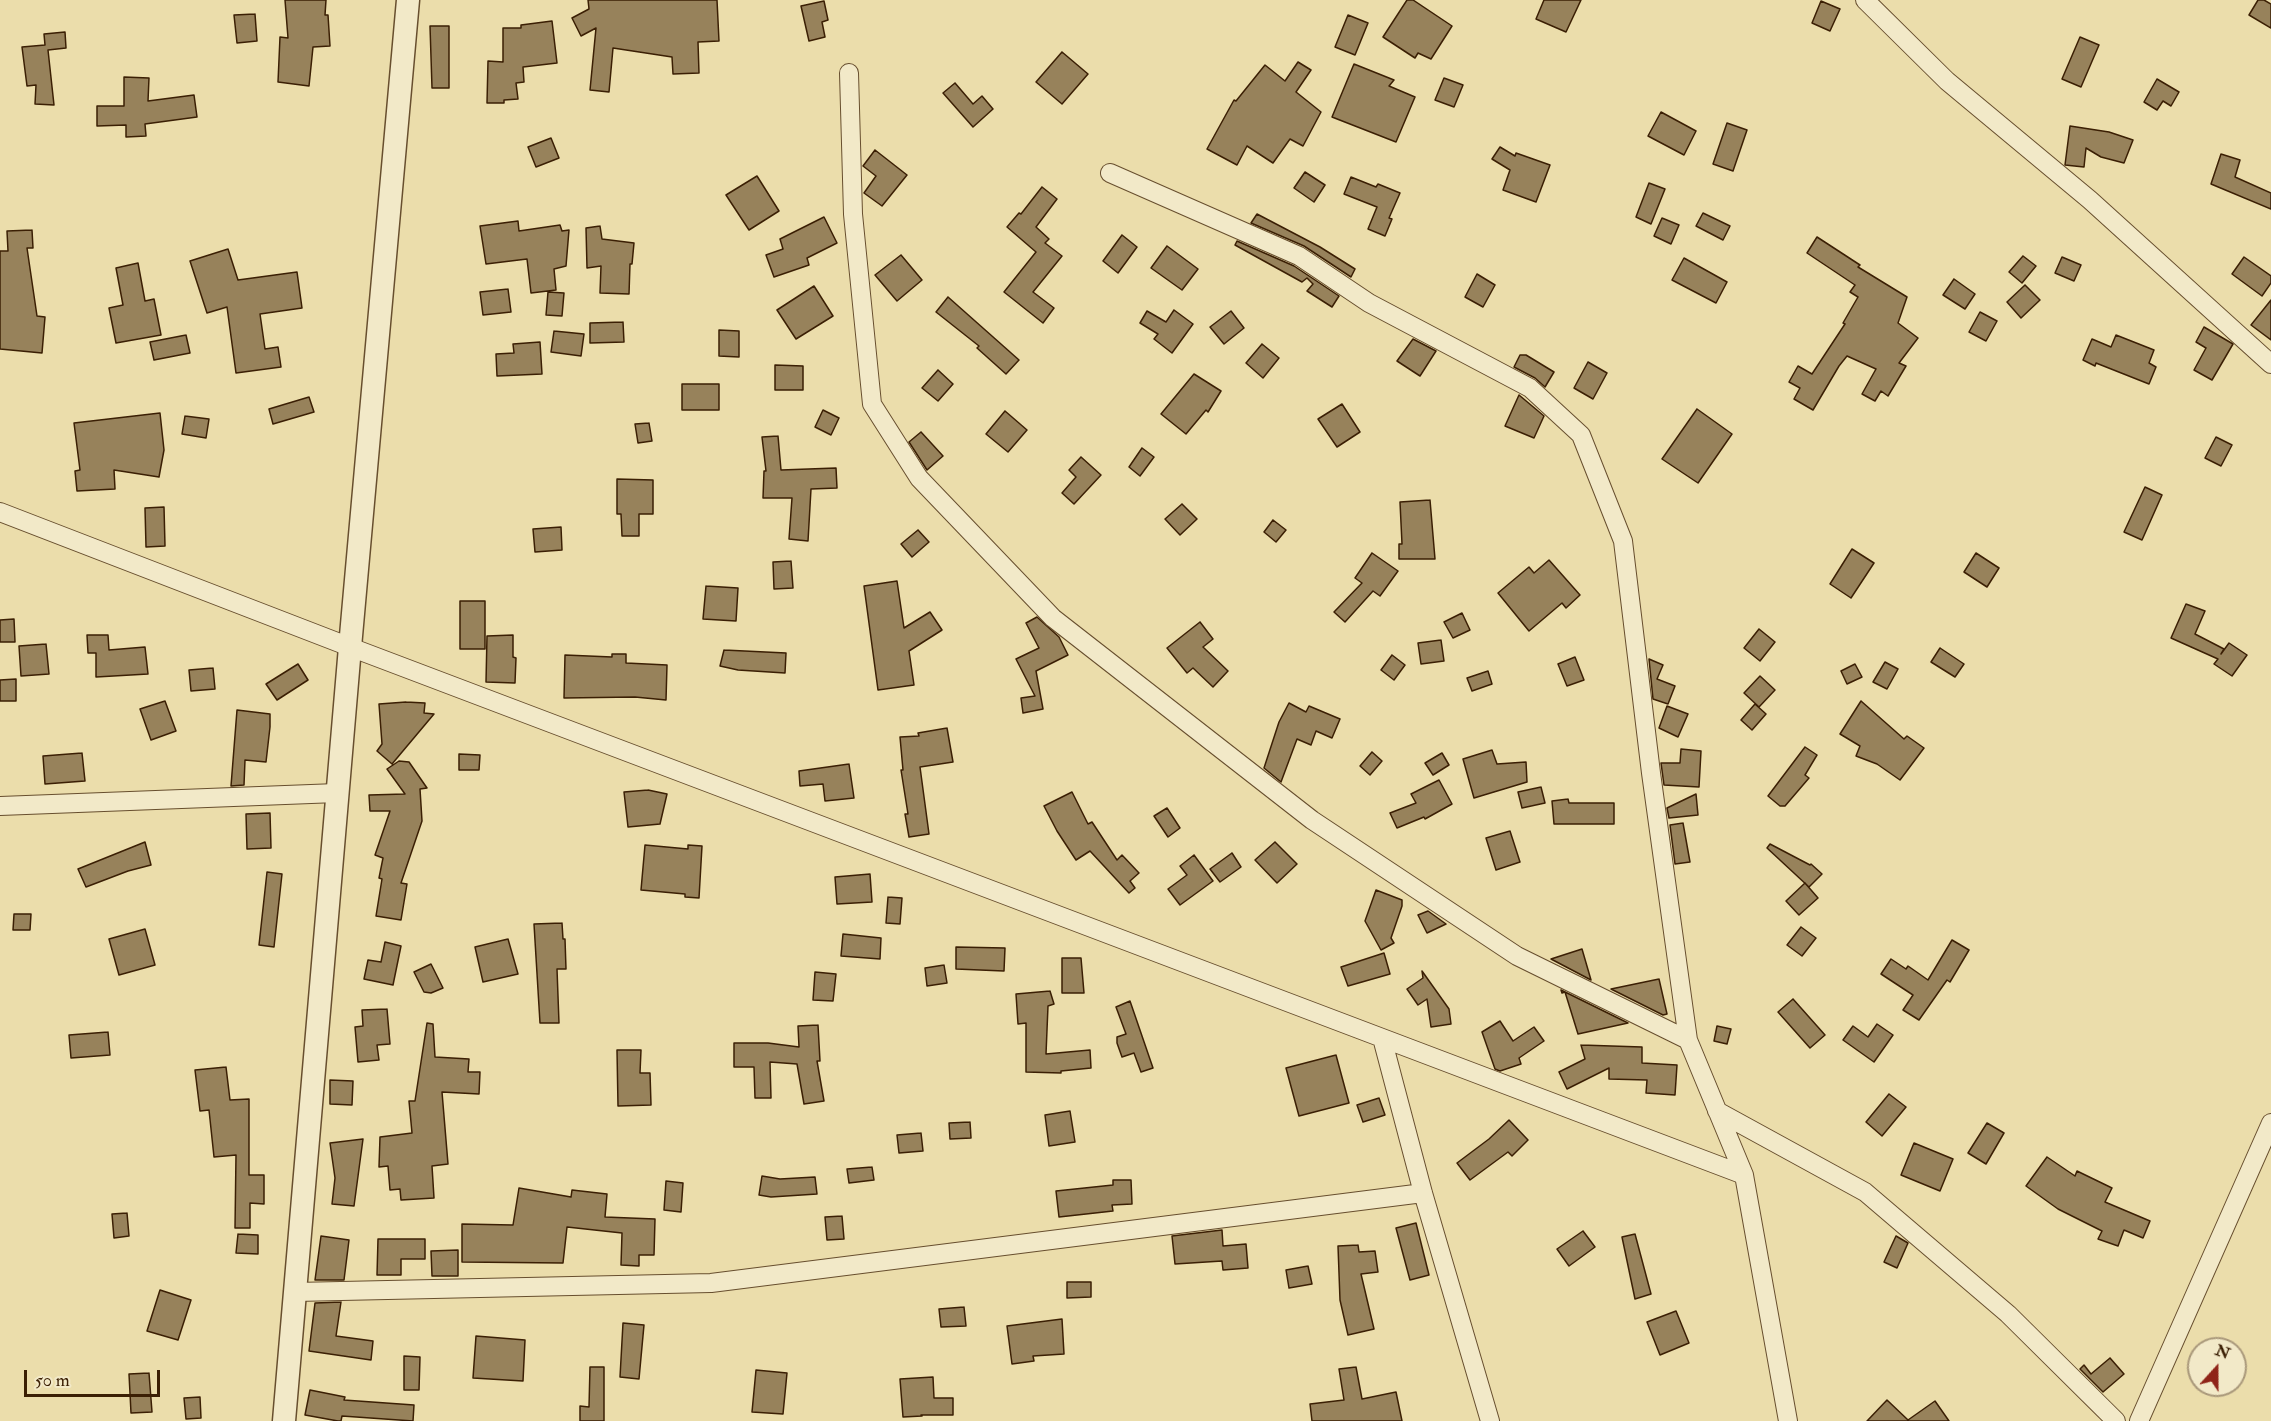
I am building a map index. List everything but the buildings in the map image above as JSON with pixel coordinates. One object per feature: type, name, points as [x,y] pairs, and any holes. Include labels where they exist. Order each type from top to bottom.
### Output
[{"type":"street","points":[[284,1421],[408,0]]},
{"type":"street","points":[[1865,0],[1947,81],[2090,200],[2271,364]]},
{"type":"street","points":[[849,73],[853,214],[872,404],[919,478],[1053,618],[1312,820],[1517,956],[1688,1040]]},
{"type":"street","points":[[1110,173],[1299,256],[1369,303],[1530,388],[1581,435],[1623,541],[1688,1040],[1744,1175],[1788,1421]]},
{"type":"street","points":[[0,512],[350,647],[1744,1175]]},
{"type":"street","points":[[0,806],[337,793]]},
{"type":"street","points":[[1382,1038],[1423,1193],[1490,1421]]},
{"type":"street","points":[[1717,1111],[1865,1192],[2008,1314],[2115,1421]]},
{"type":"street","points":[[2139,1421],[2271,1123]]},
{"type":"street","points":[[295,1292],[711,1283],[1423,1193]]}]
